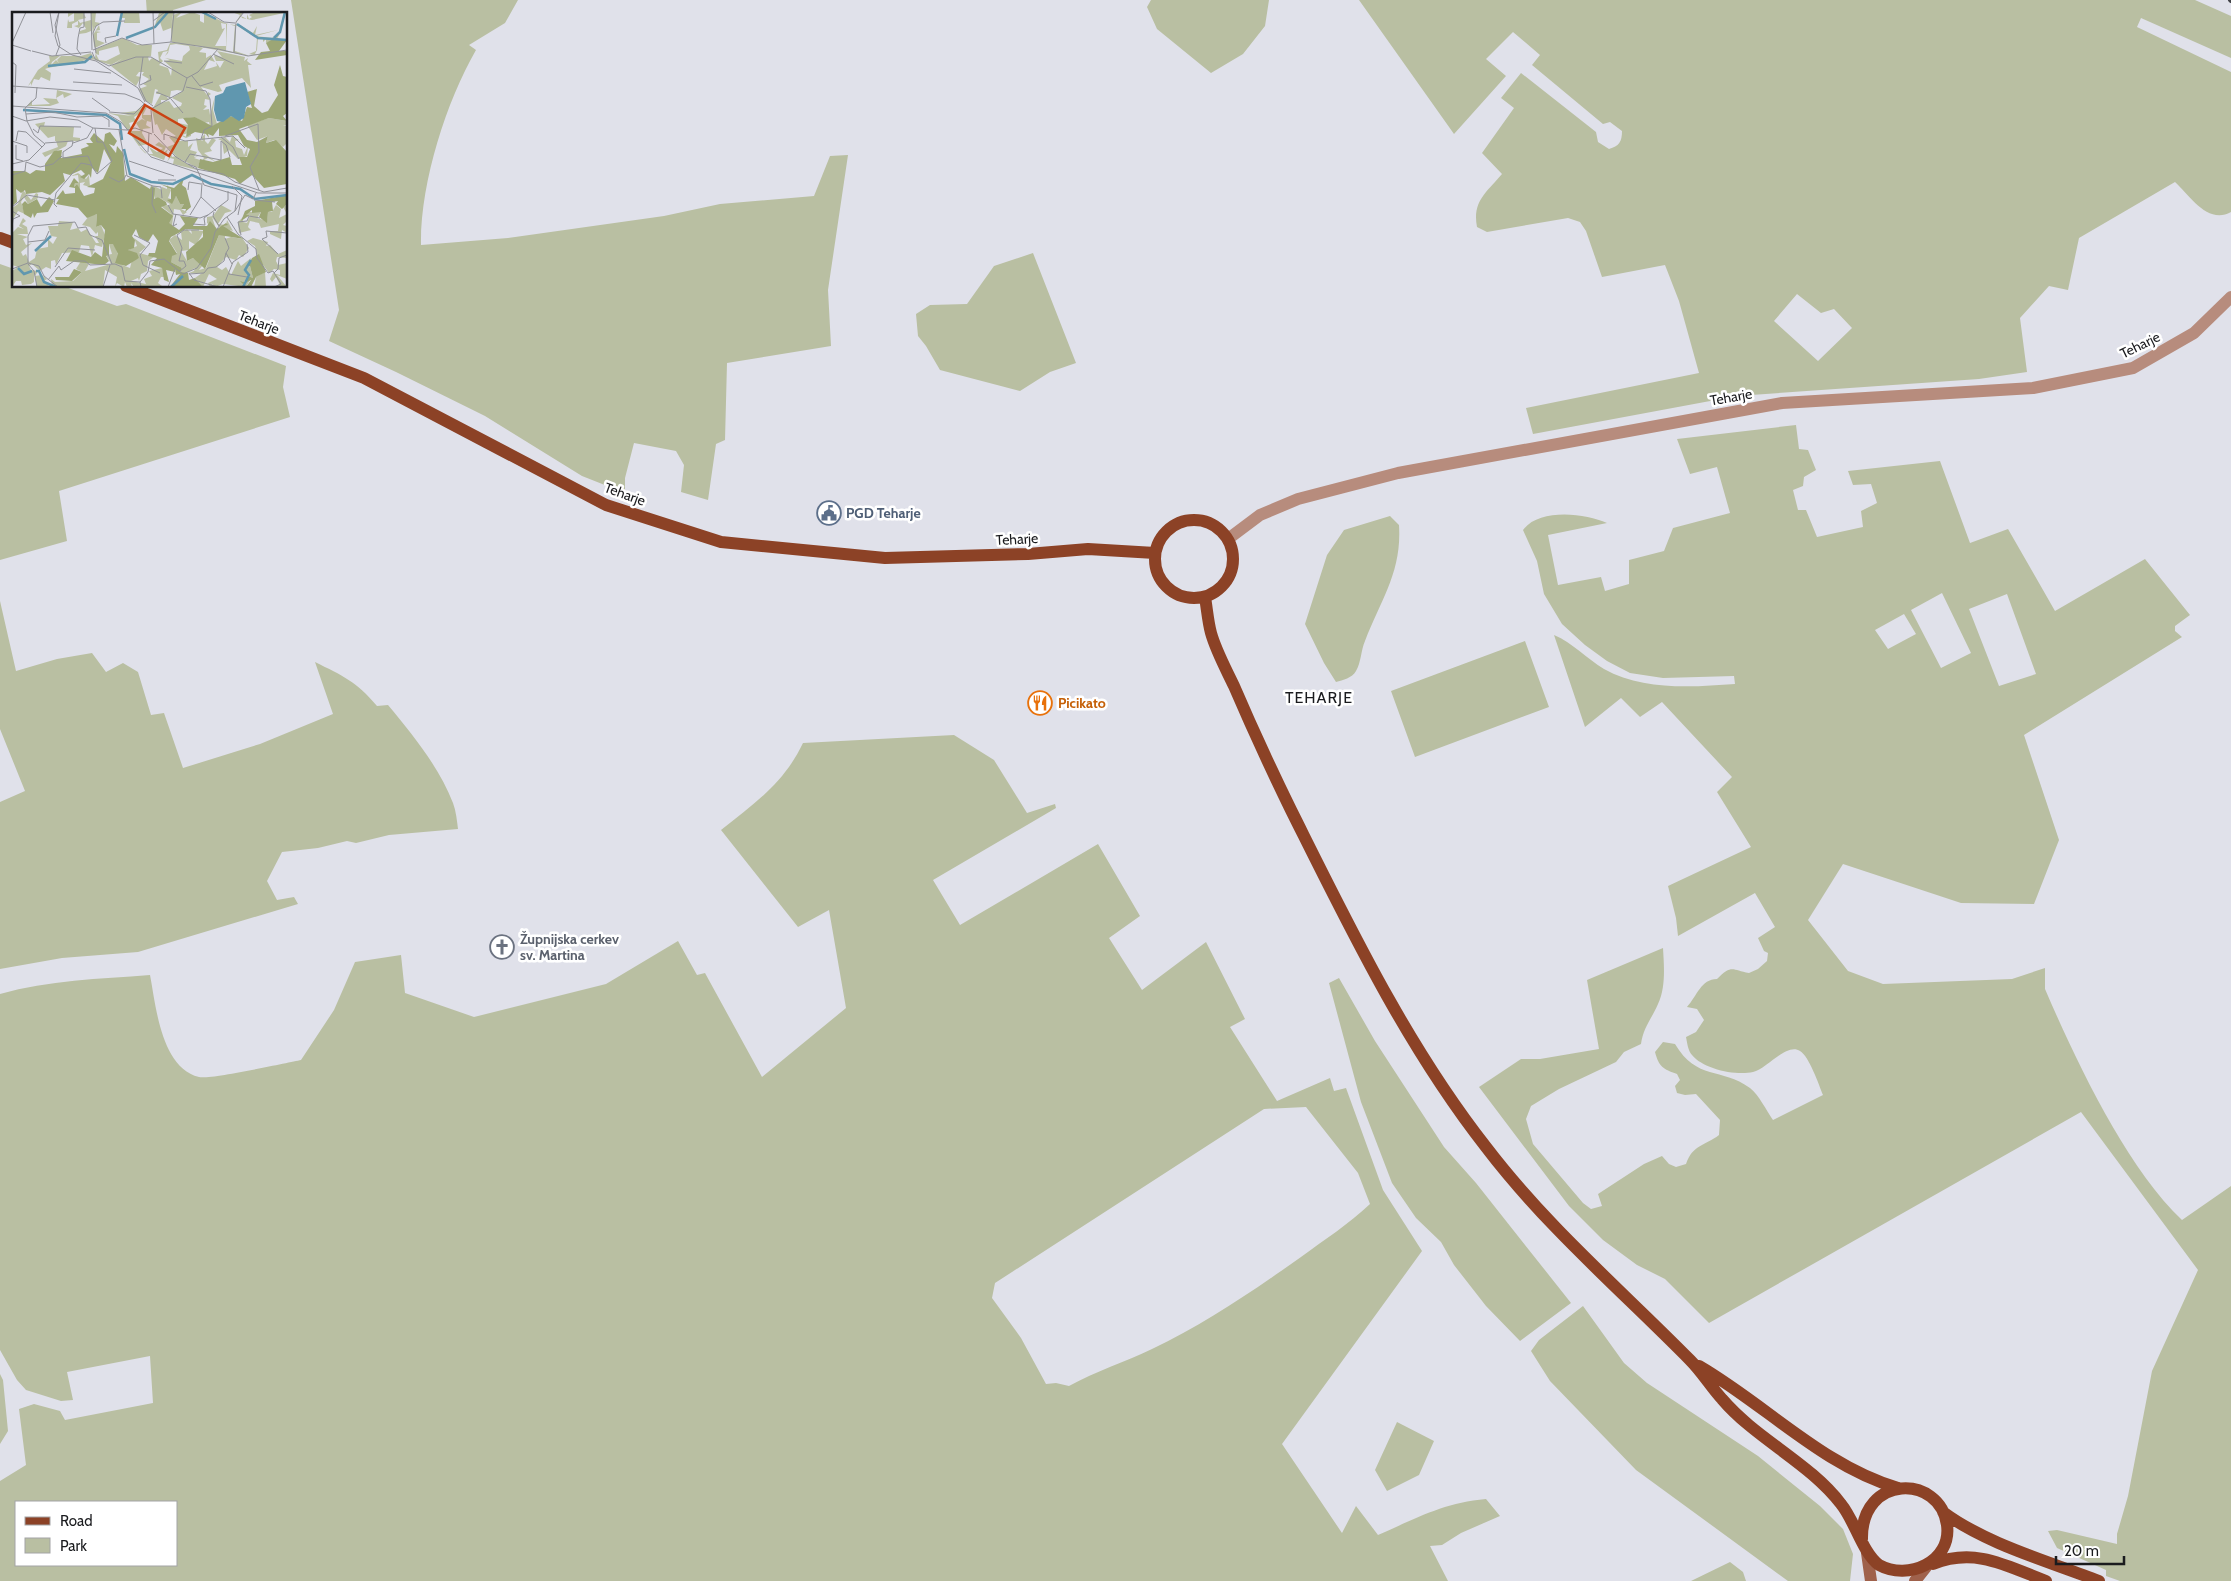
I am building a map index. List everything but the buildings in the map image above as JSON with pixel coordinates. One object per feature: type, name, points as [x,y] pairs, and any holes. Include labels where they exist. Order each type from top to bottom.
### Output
[{"type":"main road","points":[[0,238],[12,242]]},
{"type":"main road","name":"Teharje","points":[[131,288],[364,378],[606,505],[721,542],[886,558],[1028,554],[1088,550],[1155,553]]},
{"type":"main road","points":[[1196,520],[1214,525],[1228,539],[1234,556],[1231,573],[1222,587],[1206,597],[1184,598],[1166,587],[1156,572],[1155,553],[1162,536],[1176,524],[1196,520]]},
{"type":"main road","points":[[1206,597],[1211,634],[1268,764],[1341,910],[1416,1044],[1485,1146],[1559,1234],[1693,1363],[1725,1403],[1827,1489],[1841,1504],[1862,1539],[1867,1553],[1871,1581]]},
{"type":"main road","points":[[1693,1363],[1732,1385],[1856,1473],[1898,1488],[1912,1488],[1924,1493],[1935,1501],[1943,1512],[1960,1524],[1989,1538],[2099,1581]]},
{"type":"main road","points":[[1862,1539],[1862,1525],[1866,1511],[1880,1496],[1898,1488]]},
{"type":"main road","points":[[1915,1581],[1941,1554],[1946,1540],[1947,1526],[1943,1512]]},
{"type":"main road","points":[[1867,1553],[1876,1564],[1889,1571],[1904,1574],[1918,1572],[1947,1558],[1967,1555],[1981,1557],[2046,1581]]},
{"type":"street","name":"Teharje","points":[[1228,539],[1260,515],[1298,499],[1398,473],[1782,403],[2034,388],[2133,368],[2194,333],[2231,297]]},
{"type":"green space","points":[[146,0],[206,0],[173,10],[173,12],[147,12]]},
{"type":"green space","points":[[291,0],[518,0],[505,23],[469,45],[476,50],[445,118],[430,170],[422,221],[421,245],[508,238],[664,216],[720,204],[814,196],[830,156],[848,155],[828,290],[831,346],[727,363],[725,440],[716,444],[708,500],[681,492],[684,465],[676,451],[634,443],[625,478],[625,493],[582,476],[485,416],[329,341],[339,310]]},
{"type":"green space","points":[[1151,0],[1269,0],[1265,26],[1243,54],[1211,73],[1157,29],[1147,7]]},
{"type":"green space","points":[[1359,0],[2195,0],[2231,16],[2231,58],[2141,18],[2137,27],[2231,72],[2231,212],[2215,215],[2207,212],[2193,201],[2175,182],[2079,238],[2068,290],[2049,286],[2020,318],[2027,372],[1979,379],[1737,396],[1533,434],[1526,408],[1699,373],[1679,301],[1665,265],[1602,277],[1586,231],[1580,222],[1568,218],[1487,232],[1477,227],[1476,218],[1479,204],[1486,192],[1502,174],[1482,153],[1514,108],[1501,98],[1521,73],[1596,132],[1598,142],[1609,149],[1619,143],[1622,131],[1610,122],[1603,124],[1532,65],[1540,55],[1513,32],[1486,59],[1506,76],[1454,134]],"holes":[[[1797,294],[1821,313],[1834,309],[1852,328],[1818,361],[1774,321]]]},
{"type":"green space","points":[[1033,253],[1076,363],[1050,372],[1020,391],[940,370],[918,336],[916,314],[930,305],[967,304],[994,266]]},
{"type":"green space","points":[[0,264],[12,268],[12,288],[68,288],[117,306],[126,304],[286,366],[283,387],[290,417],[59,491],[67,541],[0,560]]},
{"type":"green space","points":[[1796,425],[1799,449],[1808,450],[1816,470],[1804,477],[1803,486],[1793,490],[1798,510],[1806,510],[1817,537],[1863,527],[1861,511],[1877,503],[1871,484],[1853,485],[1848,471],[1940,461],[1970,543],[2008,529],[2055,611],[2145,559],[2190,615],[2175,626],[2175,631],[2182,637],[2024,735],[2059,840],[2034,904],[1961,903],[1843,864],[1808,920],[1848,971],[1883,984],[2012,979],[2045,968],[2045,989],[2087,1080],[2122,1143],[2161,1198],[2182,1220],[2231,1186],[2231,1581],[2120,1581],[2106,1576],[2106,1570],[2057,1548],[2048,1531],[2057,1530],[2117,1544],[2117,1534],[2128,1496],[2152,1371],[2198,1270],[2081,1112],[1709,1323],[1665,1279],[1637,1265],[1603,1240],[1569,1206],[1479,1087],[1521,1059],[1540,1059],[1599,1049],[1587,980],[1663,948],[1664,976],[1661,997],[1648,1023],[1641,1044],[1624,1052],[1616,1062],[1559,1089],[1531,1106],[1526,1119],[1533,1144],[1583,1203],[1591,1209],[1602,1206],[1598,1194],[1644,1164],[1662,1156],[1669,1164],[1676,1167],[1686,1164],[1696,1149],[1719,1135],[1720,1120],[1696,1094],[1685,1095],[1677,1093],[1675,1086],[1680,1080],[1677,1074],[1662,1067],[1655,1052],[1663,1042],[1675,1044],[1683,1056],[1701,1069],[1729,1077],[1750,1088],[1773,1120],[1823,1095],[1807,1059],[1800,1051],[1795,1049],[1783,1053],[1759,1070],[1746,1073],[1712,1068],[1697,1060],[1691,1053],[1686,1037],[1696,1032],[1704,1020],[1697,1009],[1687,1007],[1703,985],[1717,979],[1726,971],[1732,969],[1749,973],[1758,969],[1767,961],[1768,953],[1764,951],[1758,938],[1775,927],[1755,893],[1678,936],[1676,918],[1668,886],[1751,847],[1717,792],[1732,777],[1662,702],[1640,717],[1621,698],[1585,727],[1554,635],[1567,642],[1604,669],[1635,681],[1668,686],[1702,686],[1735,684],[1734,676],[1663,678],[1630,673],[1607,661],[1585,645],[1562,624],[1544,594],[1537,561],[1523,530],[1530,523],[1540,518],[1563,514],[1587,517],[1607,523],[1548,535],[1558,585],[1601,577],[1605,591],[1629,584],[1629,560],[1664,551],[1673,528],[1730,513],[1717,467],[1690,474],[1677,439]],"holes":[[[1942,593],[1971,653],[1941,668],[1911,610]],[[2007,594],[2036,674],[1999,686],[1969,609]],[[1904,614],[1916,634],[1888,649],[1875,630]]]},
{"type":"green space","points":[[1390,516],[1399,525],[1399,542],[1394,571],[1365,641],[1356,671],[1350,677],[1336,682],[1324,663],[1305,624],[1327,555],[1344,530]]},
{"type":"green space","points":[[0,601],[16,671],[57,659],[92,653],[106,672],[123,663],[138,672],[151,715],[164,713],[183,768],[260,744],[333,714],[315,662],[356,685],[377,706],[388,705],[425,752],[440,777],[453,803],[458,829],[389,835],[356,843],[347,841],[318,848],[282,852],[267,881],[277,900],[294,897],[298,904],[138,952],[62,958],[0,969],[0,802],[25,791],[0,729]]},
{"type":"green space","points":[[1525,641],[1549,707],[1415,757],[1391,691]]},
{"type":"green space","points":[[954,735],[994,760],[1027,813],[1055,804],[1056,808],[933,880],[960,925],[1098,844],[1140,916],[1109,938],[1142,990],[1206,942],[1245,1019],[1230,1027],[1277,1101],[1330,1078],[1334,1091],[1346,1088],[1383,1190],[1422,1251],[1282,1444],[1342,1533],[1356,1506],[1378,1535],[1443,1508],[1486,1499],[1500,1516],[1461,1533],[1442,1545],[1430,1546],[1448,1581],[0,1581],[0,1481],[26,1465],[19,1409],[34,1404],[60,1411],[65,1420],[153,1403],[150,1356],[67,1372],[73,1400],[61,1401],[26,1390],[17,1380],[0,1350],[0,994],[56,983],[150,975],[158,1019],[168,1049],[176,1062],[186,1071],[199,1077],[205,1077],[231,1074],[301,1060],[334,1010],[355,962],[401,955],[405,993],[474,1017],[606,984],[678,941],[697,975],[705,973],[762,1077],[846,1008],[829,910],[798,927],[721,830],[768,791],[787,770],[803,743]],"holes":[[[1306,1107],[1358,1173],[1370,1204],[1345,1225],[1283,1270],[1191,1329],[1152,1349],[1069,1386],[1056,1383],[1046,1384],[1021,1338],[992,1298],[995,1283],[1264,1109]]]},
{"type":"green space","points":[[1339,978],[1375,1041],[1444,1147],[1476,1183],[1571,1303],[1520,1341],[1486,1306],[1454,1265],[1441,1242],[1416,1218],[1392,1183],[1361,1102],[1329,983]]},
{"type":"green space","points":[[1583,1306],[1624,1363],[1647,1383],[1758,1456],[1820,1506],[1843,1529],[1853,1554],[1850,1581],[1788,1581],[1636,1470],[1550,1381],[1531,1351],[1539,1340]]},
{"type":"green space","points":[[0,1374],[3,1380],[8,1431],[0,1444]]},
{"type":"green space","points":[[1397,1422],[1434,1441],[1419,1475],[1387,1491],[1375,1470]]},
{"type":"green space","points":[[1730,1562],[1743,1572],[1746,1581],[1691,1581]]},
{"type":"place","name":"PGD Teharje","points":[[829,513]]},
{"type":"place","name":"Picikato","points":[[1040,703]]},
{"type":"place","name":"Župnijska cerkev sv. Martina","points":[[502,947]]},
{"type":"district","name":"TEHARJE","points":[[1319,697]]}]
